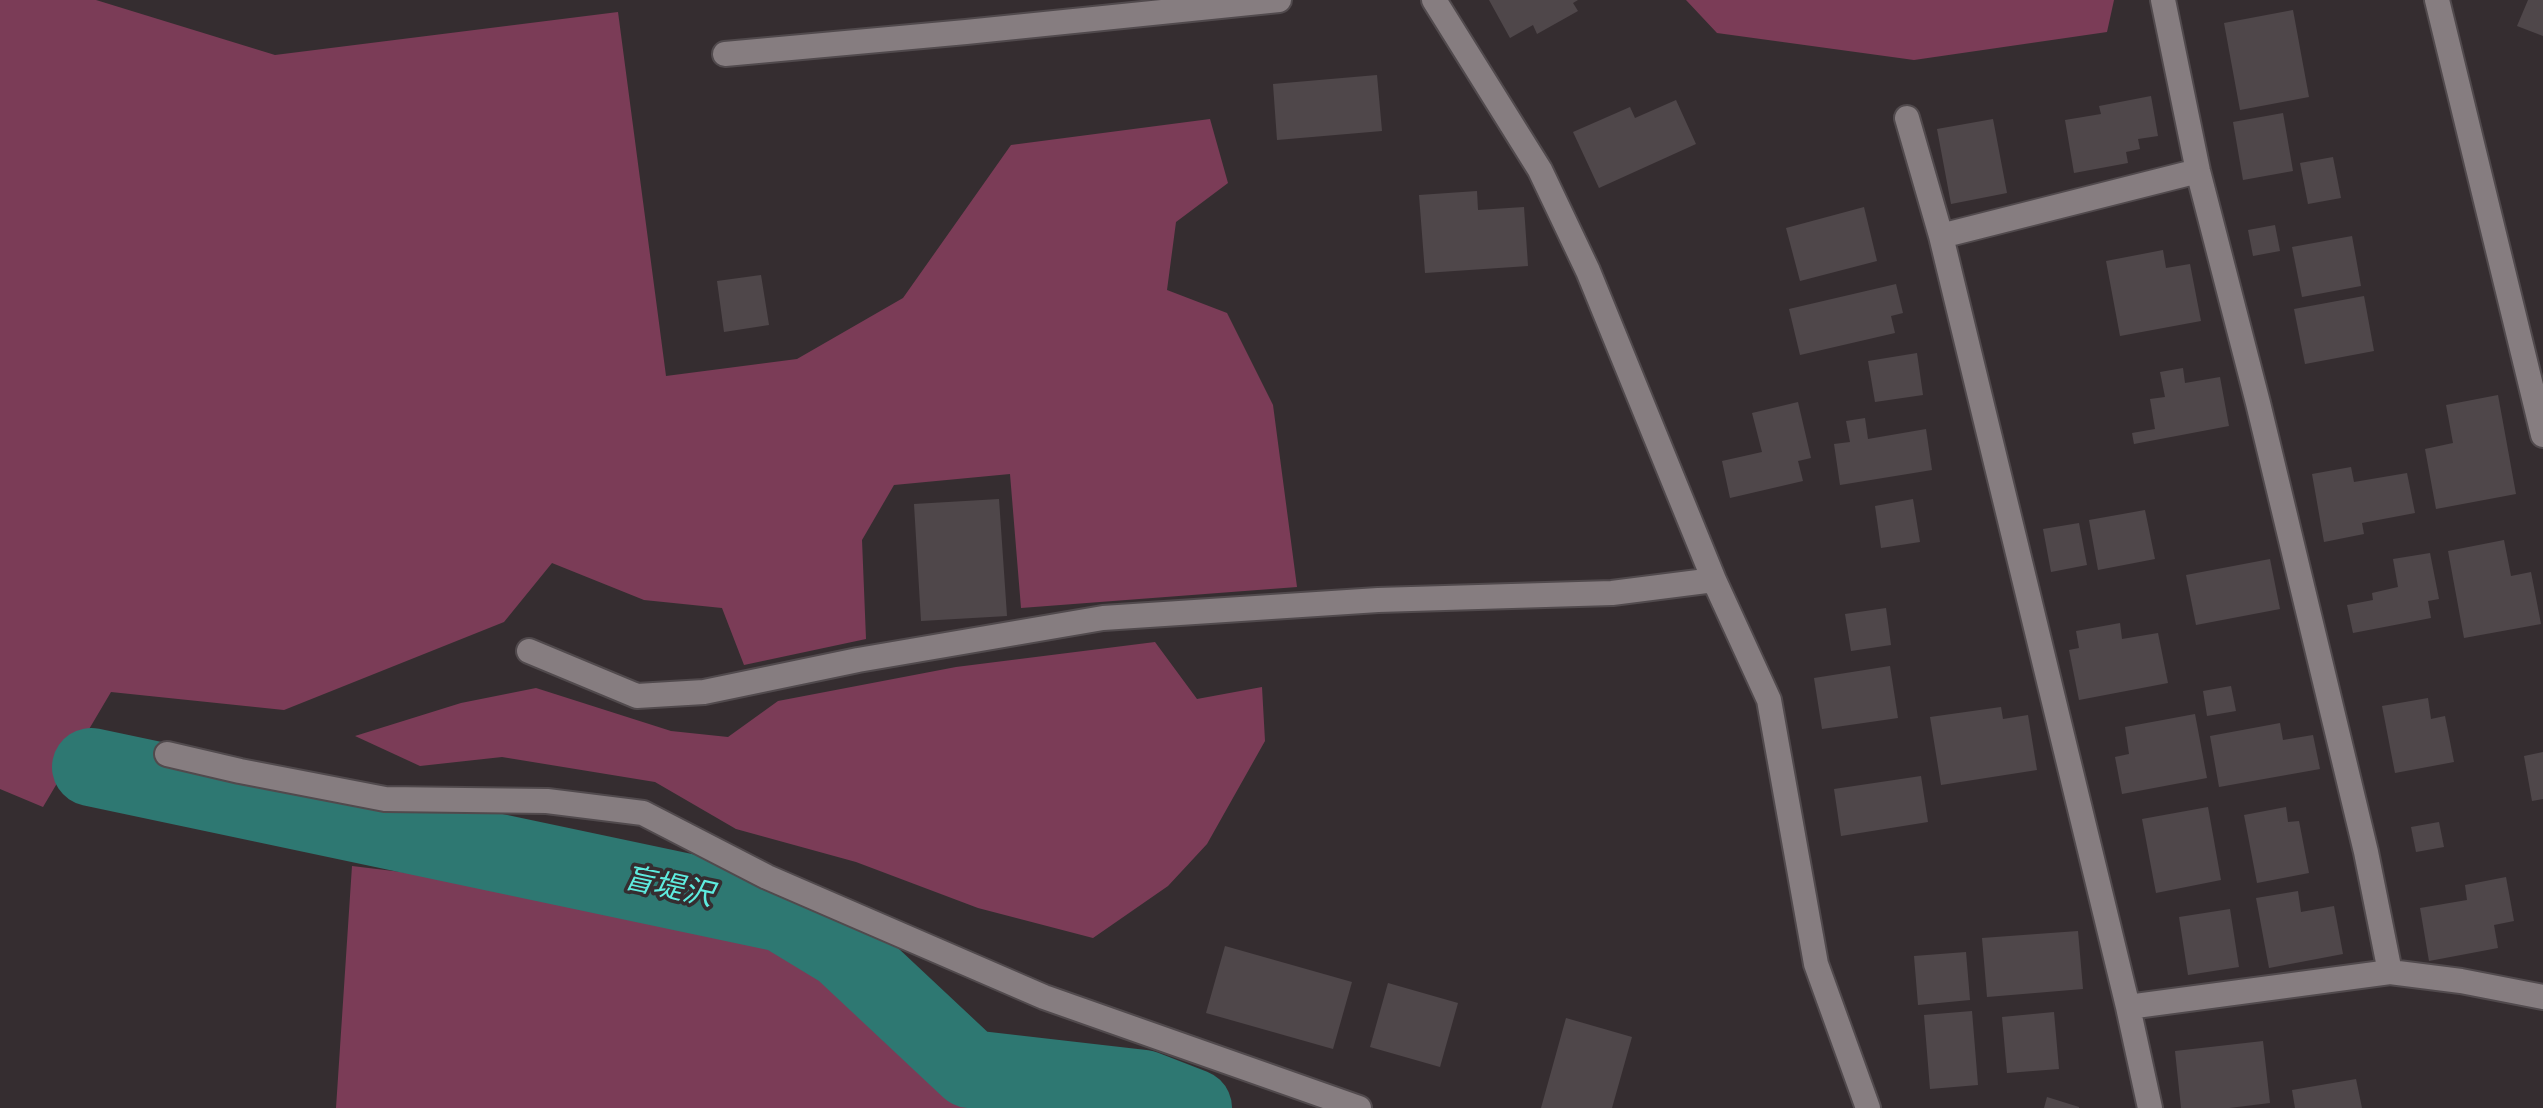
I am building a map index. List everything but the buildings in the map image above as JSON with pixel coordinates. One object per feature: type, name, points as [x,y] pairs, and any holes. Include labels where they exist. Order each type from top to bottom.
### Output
[{"type":"street","points":[[725,54],[1279,0]]},
{"type":"street","points":[[1434,0],[1540,170],[1588,271],[1714,580],[1769,700],[1816,964],[1868,1108]]},
{"type":"street","points":[[2163,0],[2198,171],[2258,403],[2359,821],[2390,972]]},
{"type":"street","points":[[2437,0],[2543,435]]},
{"type":"street","points":[[1907,118],[1941,236],[2150,1108]]},
{"type":"street","points":[[1941,236],[2198,171]]},
{"type":"street","points":[[529,651],[637,696],[704,692],[858,660],[1103,618],[1378,600],[1612,593],[1714,580]]},
{"type":"street","points":[[167,754],[385,799],[547,801],[643,813],[767,877],[1044,997],[1359,1108]]},
{"type":"street","points":[[2128,1007],[2390,972],[2461,981],[2543,997]]},
{"type":"shaded area","points":[[0,0],[96,0],[275,55],[618,12],[666,376],[797,359],[903,298],[1011,145],[1210,119],[1228,183],[1176,222],[1167,290],[1227,313],[1273,405],[1297,587],[1021,608],[1010,474],[894,485],[862,540],[866,639],[744,665],[722,608],[644,600],[552,563],[504,622],[284,710],[111,692],[43,807],[0,789]]},
{"type":"shaded area","points":[[1686,0],[2114,0],[2107,32],[1914,60],[1717,33]]},
{"type":"shaded area","points":[[1155,642],[1197,699],[1262,687],[1265,741],[1207,844],[1168,886],[1093,938],[978,908],[856,862],[736,829],[655,782],[502,757],[420,766],[355,736],[461,703],[536,688],[671,731],[728,737],[778,701],[956,667]]},
{"type":"shaded area","points":[[352,866],[558,891],[783,946],[935,1075],[1012,1108],[336,1108]]},
{"type":"waterway","name":"盲堤沢","points":[[91,767],[782,913],[843,950],[970,1069],[1144,1089],[1193,1108]]}]
